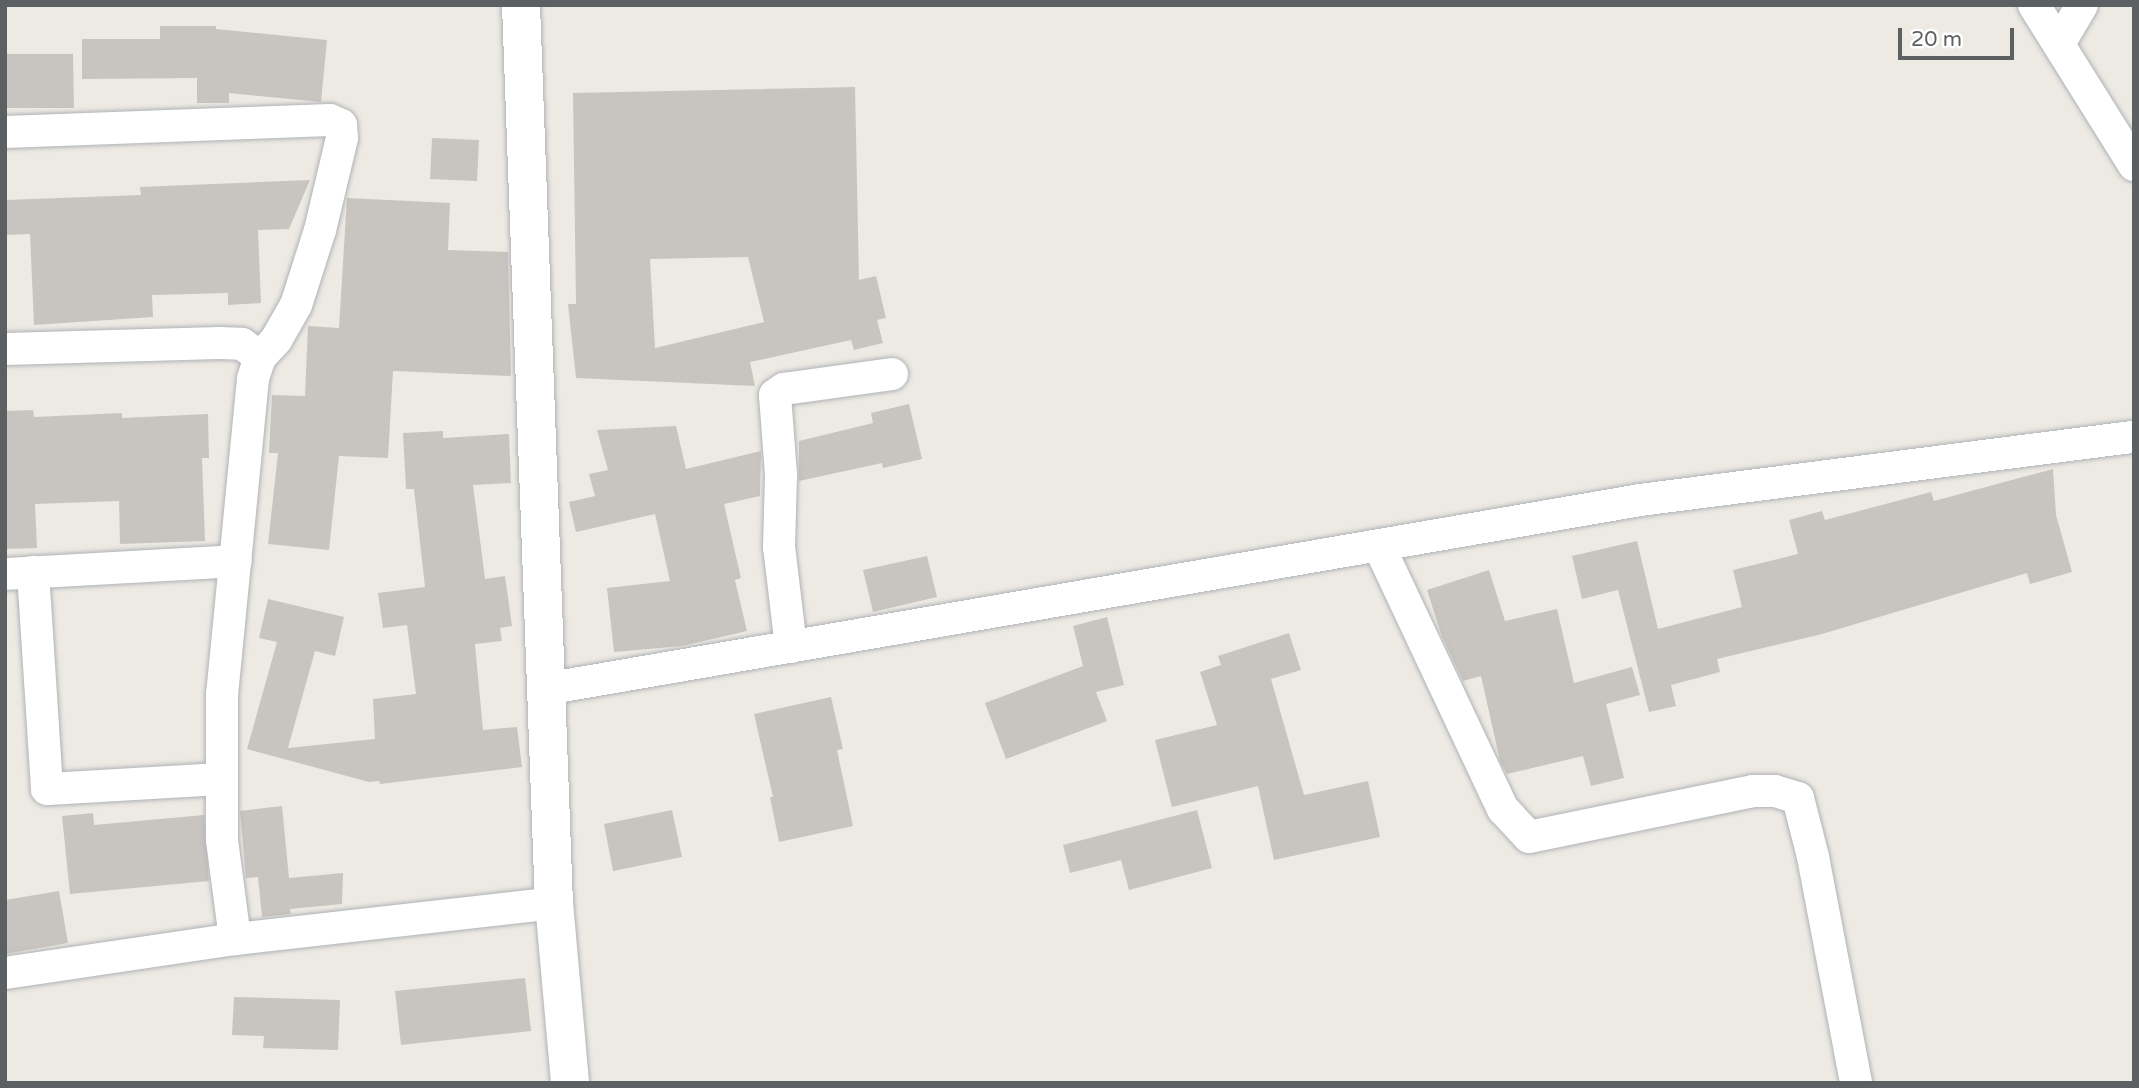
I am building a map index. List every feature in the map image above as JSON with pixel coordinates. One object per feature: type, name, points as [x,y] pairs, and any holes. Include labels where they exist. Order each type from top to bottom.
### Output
[{"type":"street","points":[[521,5],[554,903],[570,1083]]},
{"type":"street","points":[[2034,5],[2088,97],[2134,166]]},
{"type":"street","points":[[2059,44],[2082,5]]},
{"type":"street","points":[[5,132],[330,120],[341,125],[342,138],[320,230],[296,305],[276,340],[260,357],[254,379],[222,694],[222,840],[235,939]]},
{"type":"street","points":[[5,349],[219,343],[242,344],[260,357]]},
{"type":"street","points":[[790,647],[779,547],[780,475],[775,395],[784,390],[891,374]]},
{"type":"street","points":[[545,689],[1640,500],[2134,437]]},
{"type":"street","points":[[1379,546],[1498,800],[1518,829],[1529,837],[1753,791],[1775,791],[1798,798],[1804,810],[1814,857],[1856,1083]]},
{"type":"street","points":[[222,779],[47,789],[19,573],[236,561]]},
{"type":"street","points":[[5,973],[235,939],[554,903]]},
{"type":"building","points":[[160,26],[216,26],[216,29],[327,40],[321,102],[229,93],[229,103],[197,103],[197,78],[82,79],[82,39],[160,39]]},
{"type":"building","points":[[5,54],[73,54],[74,108],[5,108]]},
{"type":"building","points":[[855,87],[859,280],[876,276],[886,318],[877,320],[883,343],[854,350],[851,340],[750,362],[755,386],[576,378],[568,304],[576,304],[573,93]],"holes":[[[748,257],[764,322],[655,348],[650,259]]]},
{"type":"building","points":[[432,138],[479,140],[477,181],[430,179]]},
{"type":"building","points":[[310,180],[289,229],[258,230],[261,303],[228,305],[228,293],[152,295],[153,317],[34,325],[30,234],[5,235],[5,200],[141,195],[140,187]]},
{"type":"building","points":[[347,198],[450,203],[448,250],[508,252],[511,376],[393,371],[388,458],[339,456],[329,550],[268,544],[278,453],[269,453],[272,395],[305,396],[308,326],[339,328]]},
{"type":"building","points":[[909,404],[922,459],[883,468],[882,463],[799,481],[799,441],[873,423],[871,413]]},
{"type":"building","points":[[33,410],[34,417],[122,413],[122,418],[208,414],[209,458],[202,458],[205,541],[120,544],[119,501],[35,504],[37,548],[5,549],[5,411]]},
{"type":"building","points":[[676,426],[686,469],[761,451],[760,496],[724,504],[741,578],[735,580],[747,631],[682,646],[614,652],[607,588],[670,581],[655,514],[576,532],[569,502],[595,496],[589,474],[608,470],[597,430]]},
{"type":"building","points":[[443,431],[443,438],[509,434],[511,483],[473,485],[485,579],[505,576],[512,626],[500,628],[502,641],[475,644],[483,730],[517,727],[522,767],[380,784],[379,781],[369,782],[247,749],[277,642],[259,638],[268,599],[344,617],[335,656],[315,651],[288,748],[375,739],[373,699],[416,694],[407,625],[383,628],[378,593],[425,587],[414,489],[406,489],[403,433]]},
{"type":"building","points":[[2053,469],[2056,515],[2072,572],[2030,584],[2027,573],[1822,634],[1717,659],[1720,672],[1671,685],[1676,706],[1649,712],[1618,590],[1582,599],[1572,556],[1637,541],[1658,629],[1742,607],[1733,570],[1798,554],[1789,520],[1822,511],[1825,520],[1931,492],[1934,501]]},
{"type":"building","points":[[927,556],[937,597],[873,612],[863,570]]},
{"type":"building","points":[[1489,570],[1505,621],[1557,609],[1574,683],[1632,667],[1640,695],[1606,704],[1624,778],[1591,786],[1583,756],[1507,774],[1500,761],[1481,676],[1463,681],[1441,634],[1427,590]]},
{"type":"building","points":[[1107,617],[1124,685],[1096,692],[1107,721],[1006,759],[985,703],[1083,666],[1073,626]]},
{"type":"building","points":[[1289,633],[1301,670],[1271,679],[1304,795],[1368,781],[1380,837],[1274,860],[1258,786],[1172,807],[1155,740],[1217,725],[1200,672],[1221,665],[1218,656]]},
{"type":"building","points":[[831,697],[843,749],[837,750],[853,826],[779,842],[770,797],[773,797],[754,714]]},
{"type":"building","points":[[282,806],[289,878],[343,873],[342,904],[290,909],[291,914],[262,917],[258,877],[246,878],[240,811]]},
{"type":"building","points":[[672,810],[682,857],[613,871],[604,824]]},
{"type":"building","points":[[1197,810],[1212,868],[1129,890],[1121,860],[1070,873],[1063,845]]},
{"type":"building","points":[[93,813],[94,825],[204,815],[209,881],[70,894],[62,816]]},
{"type":"building","points":[[59,891],[68,943],[5,954],[5,900]]},
{"type":"building","points":[[525,978],[531,1031],[401,1045],[395,991]]},
{"type":"building","points":[[234,997],[340,1000],[338,1050],[263,1048],[264,1036],[232,1035]]}]
